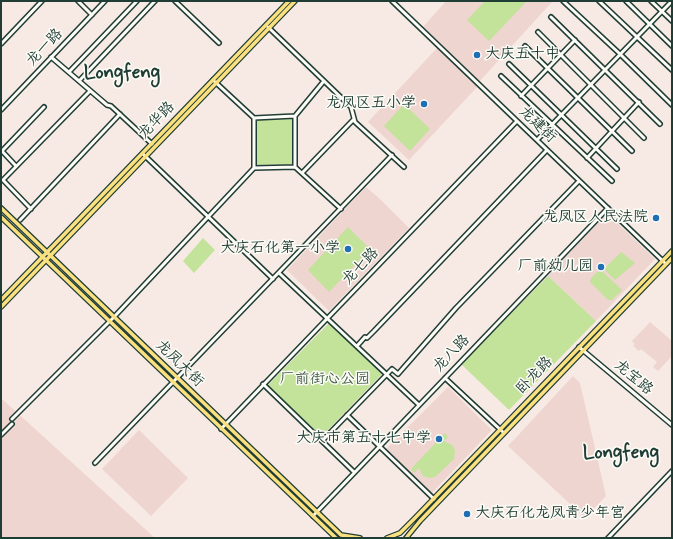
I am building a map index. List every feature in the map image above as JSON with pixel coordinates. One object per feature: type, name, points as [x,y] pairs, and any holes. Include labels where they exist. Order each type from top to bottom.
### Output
[{"type":"main road","name":"龙华路","points":[[1,300],[144,155],[152,144],[214,82],[289,1]]},
{"type":"main road","points":[[1,307],[214,82],[295,1]]},
{"type":"main road","name":"龙凤大街","points":[[1,208],[177,379],[341,535],[360,538]]},
{"type":"main road","name":"龙凤大街","points":[[1,217],[336,538]]},
{"type":"main road","name":"卧龙路","points":[[387,538],[400,532],[415,518],[672,251]]},
{"type":"main road","name":"卧龙路","points":[[406,538],[420,521],[672,258]]},
{"type":"street","points":[[1,44],[42,1]]},
{"type":"street","points":[[78,1],[92,15]]},
{"type":"street","name":"龙一路","points":[[1,110],[105,1]]},
{"type":"street","points":[[69,72],[137,1]]},
{"type":"street","points":[[79,81],[155,1]]},
{"type":"street","points":[[175,1],[219,43]]},
{"type":"street","name":"龙建街","points":[[392,1],[666,264]]},
{"type":"street","points":[[563,1],[672,105]]},
{"type":"street","points":[[599,1],[672,70]]},
{"type":"street","points":[[626,1],[672,46]]},
{"type":"street","points":[[651,1],[672,21]]},
{"type":"street","points":[[537,140],[671,2]]},
{"type":"street","points":[[551,17],[660,124]]},
{"type":"street","points":[[266,25],[351,107],[355,122],[404,167]]},
{"type":"street","points":[[538,32],[562,54],[644,138]]},
{"type":"street","points":[[521,96],[575,40]]},
{"type":"street","points":[[525,46],[632,151]]},
{"type":"street","points":[[52,57],[90,91],[107,105],[111,106],[152,144]]},
{"type":"street","points":[[508,64],[617,170]]},
{"type":"street","points":[[501,76],[612,181]]},
{"type":"street","points":[[295,167],[295,116],[324,81]]},
{"type":"street","points":[[214,82],[254,118],[295,116]]},
{"type":"street","points":[[31,209],[3,180],[90,91]]},
{"type":"street","points":[[587,158],[639,102]]},
{"type":"street","points":[[16,166],[2,151],[44,108]]},
{"type":"street","points":[[20,220],[120,114]]},
{"type":"street","points":[[12,419],[114,317],[254,168],[254,118]]},
{"type":"street","points":[[302,173],[354,119]]},
{"type":"street","name":"龙七路","points":[[221,429],[517,121]]},
{"type":"street","points":[[357,346],[365,337],[367,338],[547,150]]},
{"type":"street","points":[[144,155],[273,279]]},
{"type":"street","points":[[95,463],[392,156]]},
{"type":"street","points":[[254,168],[295,167],[341,208]]},
{"type":"street","points":[[322,441],[392,370],[398,374],[456,308],[579,181]]},
{"type":"street","name":"龙八路","points":[[313,516],[608,208]]},
{"type":"street","points":[[279,273],[419,405]]},
{"type":"street","name":"龙宝路","points":[[579,347],[672,425]]},
{"type":"street","points":[[445,378],[504,433]]},
{"type":"street","points":[[264,384],[354,472]]},
{"type":"street","points":[[347,415],[434,498]]},
{"type":"street","points":[[1,435],[12,424]]},
{"type":"street","points":[[608,538],[672,471]]},
{"type":"shaded area","name":"大庆五十中","points":[[446,1],[552,2],[479,82],[422,28]]},
{"type":"shaded area","name":"龙凤区五小学","points":[[438,47],[479,85],[409,160],[368,122]]},
{"type":"shaded area","name":"大庆石化第一小学","points":[[366,187],[409,228],[329,311],[287,270]]},
{"type":"shaded area","name":"厂前幼儿园","points":[[607,213],[655,259],[596,321],[548,276]]},
{"type":"shaded area","points":[[650,322],[672,341],[672,356],[658,371],[653,367],[657,362],[641,349],[639,351],[633,346],[635,344],[632,341]]},
{"type":"shaded area","points":[[573,376],[580,383],[606,496],[585,518],[508,446]]},
{"type":"shaded area","name":"大庆市第五十七中学","points":[[448,387],[492,430],[431,494],[386,449]]},
{"type":"shaded area","points":[[1,398],[155,538],[1,538]]},
{"type":"shaded area","points":[[139,430],[188,478],[151,516],[102,469]]},
{"type":"green space","points":[[485,1],[527,1],[489,41],[467,20]]},
{"type":"green space","points":[[404,104],[430,129],[410,151],[384,126]]},
{"type":"green space","points":[[292,119],[293,164],[257,165],[256,120]]},
{"type":"green space","points":[[348,227],[370,249],[329,292],[308,270]]},
{"type":"green space","points":[[203,238],[215,250],[194,273],[183,261]]},
{"type":"green space","points":[[621,252],[635,263],[615,280],[604,269]]},
{"type":"green space","points":[[602,271],[622,290],[612,300],[608,300],[590,282],[591,278],[597,272]]},
{"type":"green space","points":[[548,276],[596,321],[509,410],[461,364]]},
{"type":"green space","name":"厂前街心公园","points":[[330,322],[383,373],[322,436],[267,386]]},
{"type":"green space","points":[[445,433],[448,437],[444,441],[452,445],[455,450],[454,459],[435,477],[429,478],[423,476],[419,468],[414,473],[411,469]]},
{"type":"place","name":"大庆五十中","points":[[477,55]]},
{"type":"place","name":"龙凤区五小学","points":[[424,104]]},
{"type":"place","name":"龙凤区人民法院","points":[[656,218]]},
{"type":"place","name":"大庆石化第一小学","points":[[348,249]]},
{"type":"place","name":"厂前幼儿园","points":[[601,267]]},
{"type":"place","name":"大庆市第五十七中学","points":[[439,439]]},
{"type":"place","name":"大庆石化龙凤青少年宫","points":[[467,514]]},
{"type":"district","name":"Longfeng","points":[[122,74]]},
{"type":"district","name":"Longfeng","points":[[621,454]]}]
